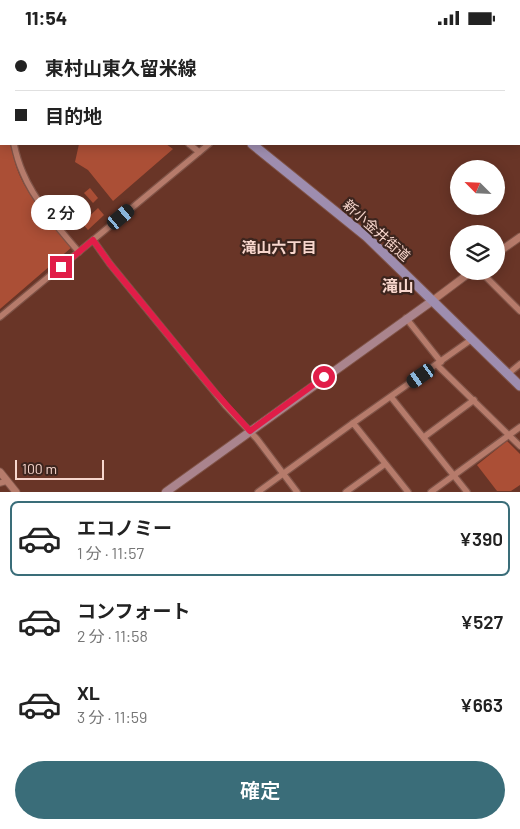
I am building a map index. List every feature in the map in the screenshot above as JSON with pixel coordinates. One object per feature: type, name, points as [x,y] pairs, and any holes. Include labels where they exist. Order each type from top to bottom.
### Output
[{"type":"main road","name":"新小金井街道","points":[[253,145],[367,237],[520,386]]},
{"type":"main road","points":[[166,491],[432,301]]},
{"type":"street","points":[[14,145],[27,183],[59,228],[79,252]]},
{"type":"street","points":[[190,145],[199,152]]},
{"type":"street","points":[[0,317],[208,145]]},
{"type":"street","points":[[505,248],[520,237]]},
{"type":"street","points":[[93,240],[110,264],[225,405],[250,431],[297,491]]},
{"type":"street","points":[[432,301],[460,280]]},
{"type":"street","points":[[489,280],[520,311]]},
{"type":"street","points":[[406,318],[439,363],[520,446]]},
{"type":"street","points":[[258,491],[472,339]]},
{"type":"street","points":[[508,374],[520,364]]},
{"type":"street","points":[[391,397],[467,491]]},
{"type":"street","points":[[424,437],[474,400]]},
{"type":"street","points":[[354,423],[385,465],[408,491]]},
{"type":"street","points":[[430,491],[520,427]]},
{"type":"street","points":[[346,491],[385,465]]},
{"type":"street","points":[[0,472],[4,482],[16,491]]},
{"type":"shaded area","points":[[0,145],[10,145],[18,171],[29,193],[72,247],[0,309]]},
{"type":"shaded area","points":[[79,145],[167,145],[173,149],[113,201],[88,170],[75,162]]},
{"type":"shaded area","points":[[90,188],[98,198],[93,203],[84,193]]},
{"type":"shaded area","points":[[98,208],[104,215],[88,230],[82,223]]},
{"type":"shaded area","points":[[507,441],[520,454],[520,485],[511,491],[497,491],[477,465]]},
{"type":"district","name":"滝山六丁目","points":[[279,247]]},
{"type":"district","name":"滝山","points":[[398,285]]},
{"type":"route","points":[[61,267],[93,240],[110,264],[225,405],[250,431],[324,377]]}]
